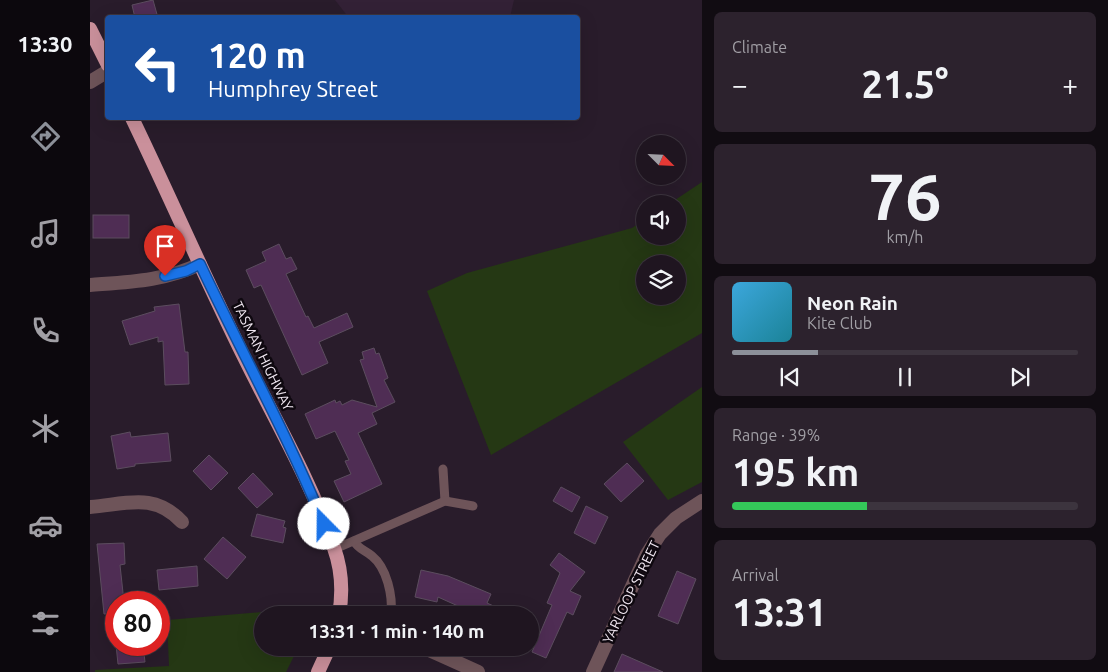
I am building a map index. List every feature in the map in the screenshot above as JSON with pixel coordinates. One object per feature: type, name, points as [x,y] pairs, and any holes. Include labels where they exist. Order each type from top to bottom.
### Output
[{"type":"highway","points":[[90,29],[105,59]]},
{"type":"highway","name":"TASMAN HIGHWAY","points":[[133,120],[245,358],[304,474],[334,549],[342,580],[341,606]]},
{"type":"highway","points":[[318,672],[325,656]]},
{"type":"street","points":[[90,82],[105,74]]},
{"type":"street","points":[[90,285],[148,280],[186,271],[200,264]]},
{"type":"street","name":"YARLOOP STREET","points":[[593,672],[647,554],[660,534],[676,518],[702,501]]},
{"type":"street","points":[[90,507],[146,502],[164,506],[182,522]]},
{"type":"street","points":[[443,656],[478,672]]},
{"type":"lane","points":[[444,469],[445,501]]},
{"type":"lane","points":[[334,549],[445,501],[473,506]]},
{"type":"lane","points":[[354,541],[357,547],[370,554],[380,564],[390,596],[391,606]]},
{"type":"shaded area","points":[[335,0],[514,0],[510,15],[347,15]]},
{"type":"green space","points":[[702,182],[702,333],[491,455],[427,291],[467,273],[632,228],[636,225],[636,245],[686,245],[686,195],[682,195]]},
{"type":"green space","points":[[702,387],[702,482],[668,500],[623,442]]},
{"type":"green space","points":[[254,613],[254,656],[294,656],[286,672],[95,672],[95,670],[169,666],[170,620]]},
{"type":"building","points":[[153,0],[157,15],[134,15],[132,5]]},
{"type":"building","points":[[93,215],[129,215],[129,238],[93,238]]},
{"type":"building","points":[[279,244],[286,259],[291,257],[297,269],[286,274],[306,317],[308,316],[314,328],[347,313],[353,327],[319,342],[328,363],[302,375],[261,285],[254,288],[246,270],[266,261],[262,252]]},
{"type":"building","points":[[179,304],[185,352],[188,352],[189,384],[165,385],[163,341],[158,342],[158,337],[130,345],[122,321],[155,311],[154,307]]},
{"type":"building","points":[[374,348],[376,354],[379,353],[388,378],[384,380],[395,402],[372,413],[377,424],[358,433],[382,484],[344,502],[334,481],[351,474],[345,461],[349,460],[335,431],[316,439],[305,414],[335,400],[336,403],[340,401],[342,405],[352,400],[377,407],[360,360],[364,359],[362,352]]},
{"type":"building","points":[[130,432],[131,437],[168,433],[171,461],[135,464],[135,466],[117,469],[111,436]]},
{"type":"building","points":[[209,455],[228,473],[211,490],[193,471]]},
{"type":"building","points":[[627,463],[644,481],[621,502],[604,484]]},
{"type":"building","points":[[253,473],[273,494],[257,508],[238,488]]},
{"type":"building","points":[[561,487],[580,497],[572,512],[553,501]]},
{"type":"building","points":[[586,506],[608,517],[595,544],[574,533]]},
{"type":"building","points":[[257,514],[285,521],[283,527],[286,528],[283,543],[251,536]]},
{"type":"building","points":[[223,537],[246,557],[227,579],[204,559]]},
{"type":"building","points":[[124,543],[125,564],[120,565],[123,591],[105,591],[105,614],[104,614],[97,544]]},
{"type":"building","points":[[559,553],[585,572],[570,591],[581,596],[573,615],[567,612],[546,658],[539,655],[539,636],[552,605],[547,603],[560,573],[550,565]]},
{"type":"building","points":[[197,566],[198,586],[159,590],[157,570]]},
{"type":"building","points":[[421,570],[448,576],[491,594],[487,603],[494,606],[458,606],[438,597],[437,602],[415,597]]},
{"type":"building","points":[[677,571],[696,579],[678,624],[658,616]]},
{"type":"building","points":[[622,654],[663,672],[614,672]]},
{"type":"building","points":[[117,656],[144,656],[145,662],[118,664]]},
{"type":"route","points":[[165,276],[186,271],[200,264],[304,474],[324,524]]}]
